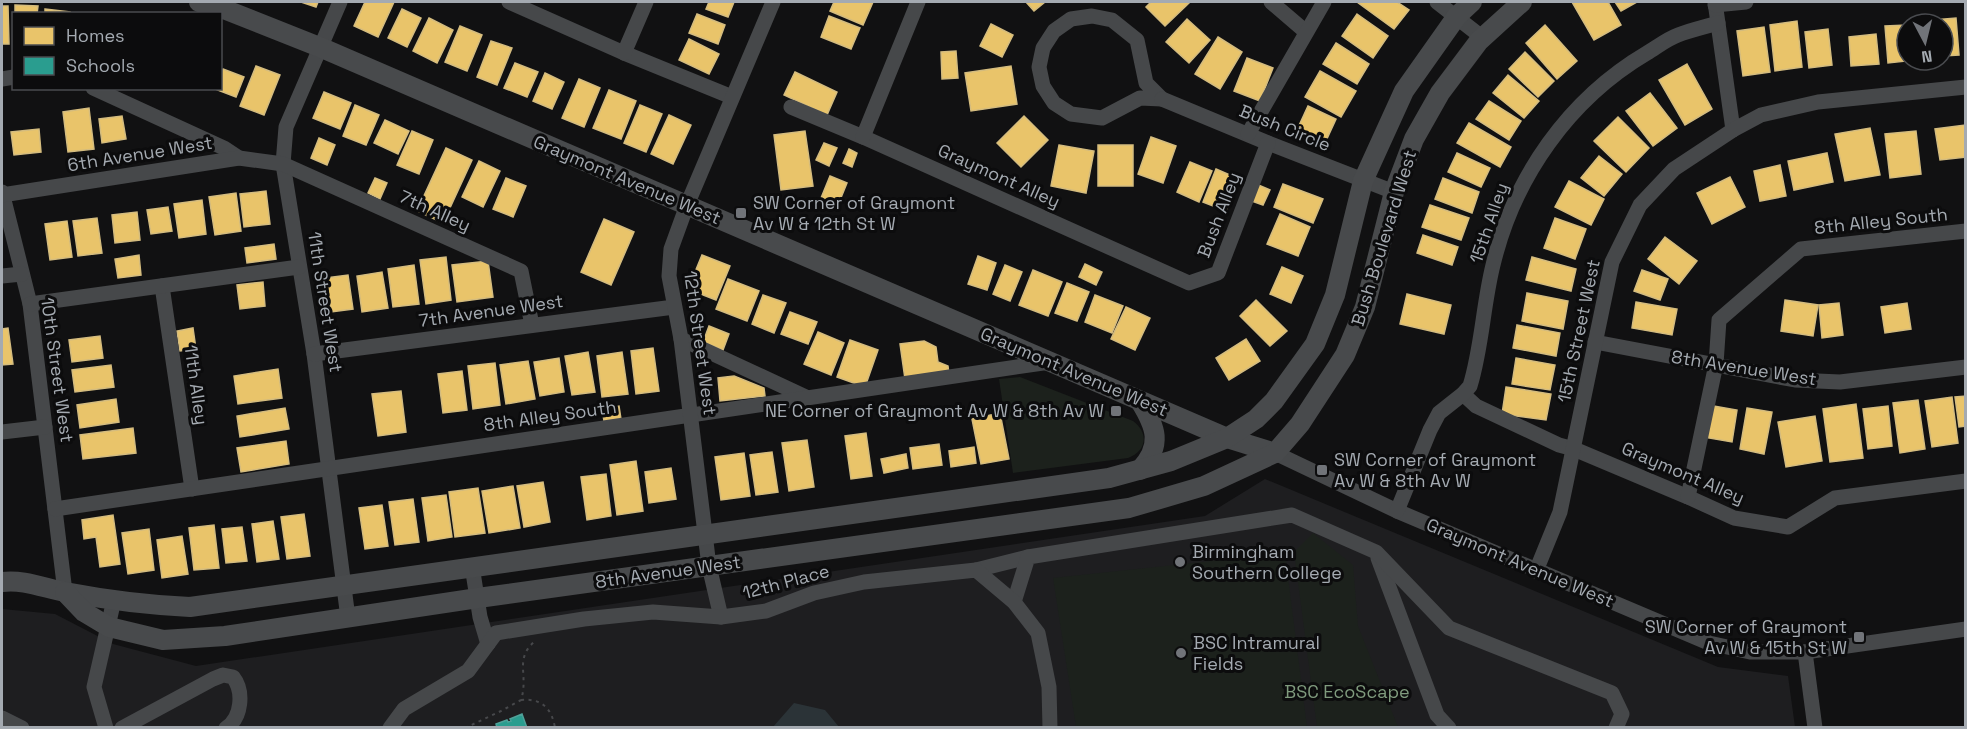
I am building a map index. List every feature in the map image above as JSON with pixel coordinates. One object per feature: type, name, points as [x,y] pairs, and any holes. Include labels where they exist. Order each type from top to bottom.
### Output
[{"type":"main road","name":"Graymont Avenue West","points":[[199,2],[216,6],[322,48],[1227,438],[1275,453]]},
{"type":"main road","name":"Bush Boulevard West","points":[[1227,438],[1256,419],[1274,401],[1315,344],[1335,295],[1363,181],[1404,92],[1456,16],[1472,2]]},
{"type":"main road","name":"Bush Boulevard West","points":[[1275,453],[1300,424],[1346,355],[1365,306],[1394,192],[1414,139],[1440,93],[1483,38],[1522,2]]},
{"type":"main road","points":[[1140,401],[1150,417],[1155,441],[1151,457],[1140,470]]},
{"type":"main road","name":"8th Avenue West","points":[[2,582],[13,580],[64,592],[114,600],[190,607],[1109,478],[1171,462],[1227,438]]},
{"type":"main road","name":"8th Avenue West","points":[[64,592],[84,612],[109,627],[163,640],[225,636],[478,598],[1129,508],[1204,486],[1275,453]]},
{"type":"street","name":"11th Street West","points":[[340,2],[286,127],[284,164],[314,354],[348,618]]},
{"type":"street","points":[[509,2],[624,53],[732,97]]},
{"type":"street","points":[[624,53],[646,2]]},
{"type":"street","name":"12th Street West","points":[[721,617],[709,566],[681,339],[669,276],[671,249],[687,205],[773,2]]},
{"type":"street","points":[[863,137],[918,2]]},
{"type":"street","points":[[1271,2],[1306,32]]},
{"type":"street","points":[[1248,134],[1324,2]]},
{"type":"street","points":[[1437,2],[1483,38]]},
{"type":"street","points":[[1746,2],[1715,3],[1733,130],[1761,115],[1818,102],[1965,87]]},
{"type":"street","name":"Bush Circle","points":[[1162,99],[1146,83],[1137,40],[1112,20],[1092,16],[1071,20],[1054,31],[1043,48],[1039,67],[1043,86],[1054,103],[1071,114],[1102,118],[1140,98],[1162,99],[1394,192]]},
{"type":"street","name":"15th Alley","points":[[1397,511],[1430,430],[1440,413],[1470,386],[1493,264],[1505,225],[1544,147],[1557,130],[1599,87],[1629,63],[1677,35],[1718,23]]},
{"type":"street","points":[[97,90],[224,148],[239,158]]},
{"type":"street","name":"Graymont Alley","points":[[791,107],[1189,283]]},
{"type":"street","name":"15th Street West","points":[[1536,571],[1560,512],[1612,262],[1640,205],[1674,169],[1733,130]]},
{"type":"street","name":"Bush Alley","points":[[1189,283],[1218,273],[1268,143]]},
{"type":"street","name":"6th Avenue West","points":[[2,194],[239,158],[284,164]]},
{"type":"street","name":"7th Alley","points":[[284,164],[521,272],[532,325]]},
{"type":"street","name":"10th Street West","points":[[2,194],[30,304],[64,592]]},
{"type":"street","name":"8th Alley South","points":[[1688,497],[1716,364],[1719,320],[1801,249],[1965,231]]},
{"type":"street","points":[[30,304],[299,267]]},
{"type":"street","points":[[2,276],[22,274]]},
{"type":"street","name":"11th Alley","points":[[162,286],[192,489]]},
{"type":"street","name":"7th Avenue West","points":[[314,354],[674,307]]},
{"type":"street","points":[[681,339],[807,398]]},
{"type":"street","name":"8th Avenue West","points":[[1594,342],[1795,380],[1840,382],[1965,367]]},
{"type":"street","name":"8th Alley South","points":[[55,509],[1050,362]]},
{"type":"street","name":"Graymont Alley","points":[[1463,394],[1476,406],[1559,445],[1574,449],[1734,518],[1788,527],[1835,498],[1965,481]]},
{"type":"street","points":[[2,432],[45,428]]},
{"type":"street","name":"Graymont Avenue West","points":[[1275,453],[1397,511],[1709,642],[1750,652],[1805,652],[1965,629]]},
{"type":"street","name":"12th Place","points":[[390,728],[404,709],[468,671],[496,633],[584,619],[653,612],[721,617],[766,611],[814,593],[864,582],[976,570],[1028,557],[1292,515],[1376,552]]},
{"type":"street","points":[[1376,552],[1437,715],[1449,728]]},
{"type":"street","points":[[1376,552],[1449,628],[1612,693],[1622,714],[1616,728]]},
{"type":"street","points":[[1014,602],[1028,557]]},
{"type":"street","points":[[472,566],[480,617],[488,644]]},
{"type":"street","points":[[976,570],[1014,602],[1038,633],[1049,687],[1050,728]]},
{"type":"street","points":[[106,728],[94,687],[114,600]]},
{"type":"street","points":[[1805,652],[1815,728]]},
{"type":"street","points":[[122,728],[223,675],[233,677],[238,684],[240,695],[237,715],[226,728]]},
{"type":"street","points":[[2,718],[22,728]]},
{"type":"path","points":[[521,700],[525,681],[522,658],[535,641]]},
{"type":"path","points":[[465,728],[521,700],[534,699],[545,704],[555,728]]},
{"type":"shaded area","name":"Birmingham Southern College","points":[[1265,479],[1718,667],[1788,676],[1795,727],[2,728],[2,609],[55,614],[113,644],[196,666],[1205,516]]},
{"type":"shaded area","points":[[794,703],[825,710],[839,727],[773,727]]},
{"type":"green space","points":[[1020,377],[1133,421],[1142,431],[1144,441],[1142,446],[1139,451],[1128,458],[1013,473],[999,379]]},
{"type":"green space","name":"BSC EcoScape","points":[[1313,533],[1353,565],[1358,626],[1398,727],[1317,727],[1294,552]]},
{"type":"green space","name":"BSC Intramural Fields","points":[[1285,553],[1307,727],[1076,727],[1053,578]]},
{"type":"building: Homes","points":[[301,2],[318,2],[316,7]]},
{"type":"building: Homes","points":[[365,2],[394,2],[378,37],[354,26]]},
{"type":"building: Homes","points":[[709,2],[734,2],[728,17],[706,9]]},
{"type":"building: Homes","points":[[834,2],[873,2],[863,25],[830,11]]},
{"type":"building: Homes","points":[[1026,2],[1045,2],[1034,11]]},
{"type":"building: Homes","points":[[1151,2],[1190,2],[1165,26],[1146,7]]},
{"type":"building: Homes","points":[[1357,2],[1397,2],[1409,10],[1394,29]]},
{"type":"building: Homes","points":[[1572,2],[1608,2],[1621,25],[1594,40]]},
{"type":"building: Homes","points":[[1615,2],[1637,2],[1621,11]]},
{"type":"building: Homes","points":[[15,5],[38,6],[37,12],[15,12]]},
{"type":"building: Homes","points":[[2,6],[8,6],[9,44],[2,44]]},
{"type":"building: Homes","points":[[45,9],[70,12],[45,12]]},
{"type":"building: Homes","points":[[402,9],[421,18],[407,47],[388,38]]},
{"type":"building: Homes","points":[[697,14],[725,25],[718,44],[689,33]]},
{"type":"building: Homes","points":[[1357,14],[1388,36],[1373,58],[1342,36]]},
{"type":"building: Homes","points":[[829,16],[860,28],[851,49],[821,37]]},
{"type":"building: Homes","points":[[429,18],[453,30],[437,63],[413,51]]},
{"type":"building: Homes","points":[[1955,18],[1959,55],[1955,55]]},
{"type":"building: Homes","points":[[1187,19],[1210,40],[1189,63],[1166,42]]},
{"type":"building: Homes","points":[[1797,21],[1802,67],[1775,71],[1770,25]]},
{"type":"building: Homes","points":[[991,24],[1013,35],[1002,57],[980,46]]},
{"type":"building: Homes","points":[[1545,25],[1577,61],[1557,79],[1526,43]]},
{"type":"building: Homes","points":[[460,26],[482,35],[467,71],[445,62]]},
{"type":"building: Homes","points":[[1885,26],[1895,26],[1895,62],[1888,63]]},
{"type":"building: Homes","points":[[1764,27],[1770,72],[1743,76],[1737,31]]},
{"type":"building: Homes","points":[[1828,29],[1832,65],[1809,68],[1805,32]]},
{"type":"building: Homes","points":[[1876,34],[1879,64],[1851,66],[1849,37]]},
{"type":"building: Homes","points":[[1218,37],[1242,52],[1220,89],[1195,74]]},
{"type":"building: Homes","points":[[689,39],[719,54],[709,74],[679,60]]},
{"type":"building: Homes","points":[[491,41],[512,48],[497,85],[477,77]]},
{"type":"building: Homes","points":[[1336,43],[1369,64],[1357,84],[1323,64]]},
{"type":"building: Homes","points":[[956,51],[958,78],[942,79],[941,52]]},
{"type":"building: Homes","points":[[1525,52],[1554,81],[1538,97],[1509,69]]},
{"type":"building: Homes","points":[[1247,58],[1273,68],[1260,101],[1234,91]]},
{"type":"building: Homes","points":[[515,63],[538,72],[527,97],[504,88]]},
{"type":"building: Homes","points":[[1687,64],[1712,109],[1685,125],[1659,80]]},
{"type":"building: Homes","points":[[256,66],[280,75],[264,115],[240,106]]},
{"type":"building: Homes","points":[[1011,66],[1017,104],[971,111],[965,73]]},
{"type":"building: Homes","points":[[223,69],[244,77],[236,97],[218,90],[222,90]]},
{"type":"building: Homes","points":[[1320,71],[1356,91],[1341,117],[1305,97]]},
{"type":"building: Homes","points":[[795,72],[837,92],[827,115],[784,95]]},
{"type":"building: Homes","points":[[545,73],[564,82],[552,109],[533,101]]},
{"type":"building: Homes","points":[[1508,75],[1539,101],[1524,118],[1493,93]]},
{"type":"building: Homes","points":[[579,79],[600,88],[584,127],[562,118]]},
{"type":"building: Homes","points":[[609,90],[636,101],[621,139],[593,128]]},
{"type":"building: Homes","points":[[324,92],[351,103],[340,129],[313,118]]},
{"type":"building: Homes","points":[[1650,93],[1677,128],[1653,146],[1626,111]]},
{"type":"building: Homes","points":[[1489,101],[1521,121],[1509,140],[1476,119]]},
{"type":"building: Homes","points":[[355,105],[379,115],[366,145],[343,136]]},
{"type":"building: Homes","points":[[640,105],[662,114],[646,152],[624,143]]},
{"type":"building: Homes","points":[[1308,106],[1336,119],[1325,143],[1297,130]]},
{"type":"building: Homes","points":[[89,108],[94,149],[68,152],[63,112]]},
{"type":"building: Homes","points":[[669,115],[691,125],[673,164],[651,154]]},
{"type":"building: Homes","points":[[122,116],[126,139],[102,143],[99,119]]},
{"type":"building: Homes","points":[[1024,116],[1048,140],[1021,167],[997,143]]},
{"type":"building: Homes","points":[[1618,117],[1649,148],[1626,172],[1594,141]]},
{"type":"building: Homes","points":[[385,120],[409,131],[398,154],[374,143]]},
{"type":"building: Homes","points":[[1469,123],[1511,147],[1500,167],[1457,143]]},
{"type":"building: Homes","points":[[1965,125],[1966,157],[1940,160],[1935,129]]},
{"type":"building: Homes","points":[[1870,128],[1880,175],[1845,181],[1835,134]]},
{"type":"building: Homes","points":[[39,129],[41,152],[14,155],[11,132]]},
{"type":"building: Homes","points":[[412,131],[433,140],[419,174],[397,165]]},
{"type":"building: Homes","points":[[805,131],[813,186],[781,190],[774,135]]},
{"type":"building: Homes","points":[[1916,131],[1921,174],[1890,178],[1885,134]]},
{"type":"building: Homes","points":[[1151,137],[1176,146],[1163,183],[1138,174]]},
{"type":"building: Homes","points":[[319,138],[335,145],[327,165],[311,158]]},
{"type":"building: Homes","points":[[824,143],[837,148],[829,166],[816,160]]},
{"type":"building: Homes","points":[[1059,145],[1094,151],[1086,193],[1051,186]]},
{"type":"building: Homes","points":[[1098,145],[1133,145],[1133,186],[1098,186]]},
{"type":"building: Homes","points":[[446,148],[472,160],[443,223],[417,211]]},
{"type":"building: Homes","points":[[849,149],[857,153],[852,167],[843,163]]},
{"type":"building: Homes","points":[[1457,153],[1490,168],[1481,187],[1448,172]]},
{"type":"building: Homes","points":[[1827,153],[1833,182],[1794,190],[1788,161]]},
{"type":"building: Homes","points":[[1599,156],[1622,174],[1604,196],[1581,178]]},
{"type":"building: Homes","points":[[479,161],[500,171],[483,207],[462,197]]},
{"type":"building: Homes","points":[[1190,162],[1212,171],[1199,202],[1177,192]]},
{"type":"building: Homes","points":[[1780,165],[1786,196],[1760,201],[1754,171]]},
{"type":"building: Homes","points":[[1216,169],[1239,179],[1226,211],[1203,202]]},
{"type":"building: Homes","points":[[830,176],[847,183],[838,205],[821,198]]},
{"type":"building: Homes","points":[[1730,177],[1745,207],[1712,224],[1697,193]]},
{"type":"building: Homes","points":[[375,178],[387,183],[380,199],[368,193]]},
{"type":"building: Homes","points":[[506,178],[526,186],[513,217],[493,209]]},
{"type":"building: Homes","points":[[1443,178],[1479,192],[1472,213],[1435,199]]},
{"type":"building: Homes","points":[[1569,181],[1604,199],[1591,225],[1555,207]]},
{"type":"building: Homes","points":[[1256,184],[1270,190],[1263,205],[1249,200]]},
{"type":"building: Homes","points":[[1283,184],[1323,199],[1313,223],[1274,207]]},
{"type":"building: Homes","points":[[266,191],[270,224],[244,227],[240,194]]},
{"type":"building: Homes","points":[[236,193],[241,231],[215,235],[209,197]]},
{"type":"building: Homes","points":[[202,200],[206,234],[179,238],[174,204]]},
{"type":"building: Homes","points":[[1430,205],[1469,218],[1461,240],[1422,227]]},
{"type":"building: Homes","points":[[168,207],[172,231],[151,234],[147,210]]},
{"type":"building: Homes","points":[[137,212],[140,240],[115,243],[112,215]]},
{"type":"building: Homes","points":[[1280,214],[1310,227],[1298,256],[1267,244]]},
{"type":"building: Homes","points":[[1217,216],[1224,220],[1216,233],[1209,228]]},
{"type":"building: Homes","points":[[97,218],[102,253],[78,256],[73,221]]},
{"type":"building: Homes","points":[[1555,218],[1586,229],[1575,259],[1544,248]]},
{"type":"building: Homes","points":[[604,219],[634,232],[611,285],[581,272]]},
{"type":"building: Homes","points":[[67,221],[72,257],[50,260],[45,224]]},
{"type":"building: Homes","points":[[1423,235],[1458,247],[1452,265],[1417,253]]},
{"type":"building: Homes","points":[[1665,237],[1697,261],[1679,284],[1648,259]]},
{"type":"building: Homes","points":[[274,244],[276,259],[247,263],[245,248]]},
{"type":"building: Homes","points":[[139,255],[141,275],[118,278],[115,259]]},
{"type":"building: Homes","points":[[702,255],[730,266],[716,300],[688,289]]},
{"type":"building: Homes","points":[[978,256],[996,263],[987,290],[968,284]]},
{"type":"building: Homes","points":[[446,257],[451,300],[426,304],[420,260]]},
{"type":"building: Homes","points":[[1532,257],[1576,269],[1571,291],[1526,280]]},
{"type":"building: Homes","points":[[488,261],[493,297],[457,302],[452,265]]},
{"type":"building: Homes","points":[[1085,264],[1102,272],[1096,285],[1079,277]]},
{"type":"building: Homes","points":[[414,265],[419,304],[393,307],[388,269]]},
{"type":"building: Homes","points":[[1005,265],[1022,272],[1010,301],[993,294]]},
{"type":"building: Homes","points":[[1282,267],[1303,276],[1291,303],[1270,294]]},
{"type":"building: Homes","points":[[1033,270],[1062,282],[1048,316],[1019,305]]},
{"type":"building: Homes","points":[[1642,270],[1668,279],[1660,300],[1634,291]]},
{"type":"building: Homes","points":[[382,272],[388,308],[362,312],[357,276]]},
{"type":"building: Homes","points":[[348,275],[353,309],[331,312],[326,278]]},
{"type":"building: Homes","points":[[728,279],[759,291],[747,321],[716,309]]},
{"type":"building: Homes","points":[[263,282],[265,306],[240,309],[237,285]]},
{"type":"building: Homes","points":[[1067,283],[1089,292],[1077,321],[1055,313]]},
{"type":"building: Homes","points":[[1527,293],[1568,301],[1563,329],[1522,321]]},
{"type":"building: Homes","points":[[1407,294],[1451,305],[1444,334],[1400,324]]},
{"type":"building: Homes","points":[[763,295],[786,303],[774,333],[752,324]]},
{"type":"building: Homes","points":[[1095,295],[1123,306],[1112,333],[1085,322]]},
{"type":"building: Homes","points":[[1256,300],[1287,331],[1270,346],[1240,316]]},
{"type":"building: Homes","points":[[1785,300],[1818,305],[1813,336],[1781,331]]},
{"type":"building: Homes","points":[[1636,302],[1677,309],[1672,335],[1632,328]]},
{"type":"building: Homes","points":[[1839,303],[1843,335],[1822,338],[1819,305]]},
{"type":"building: Homes","points":[[1907,303],[1911,329],[1885,333],[1881,307]]},
{"type":"building: Homes","points":[[1126,307],[1150,318],[1135,350],[1111,339]]},
{"type":"building: Homes","points":[[790,312],[817,322],[808,344],[781,334]]},
{"type":"building: Homes","points":[[1517,325],[1560,333],[1556,356],[1513,348]]},
{"type":"building: Homes","points":[[709,326],[729,334],[723,350],[703,342]]},
{"type":"building: Homes","points":[[8,328],[13,364],[2,365],[2,329]]},
{"type":"building: Homes","points":[[193,328],[196,349],[180,351],[177,331]]},
{"type":"building: Homes","points":[[818,332],[844,343],[831,375],[804,364]]},
{"type":"building: Homes","points":[[100,336],[103,358],[72,362],[69,340]]},
{"type":"building: Homes","points":[[1246,339],[1260,361],[1229,380],[1216,358]]},
{"type":"building: Homes","points":[[850,340],[878,350],[865,387],[837,377]]},
{"type":"building: Homes","points":[[924,341],[936,347],[938,362],[948,366],[949,374],[905,379],[900,344]]},
{"type":"building: Homes","points":[[653,348],[659,391],[636,394],[631,351]]},
{"type":"building: Homes","points":[[588,352],[595,392],[572,395],[565,356]]},
{"type":"building: Homes","points":[[622,352],[628,394],[602,397],[597,356]]},
{"type":"building: Homes","points":[[559,358],[564,392],[540,396],[534,362]]},
{"type":"building: Homes","points":[[1516,358],[1555,365],[1550,390],[1512,384]]},
{"type":"building: Homes","points":[[528,361],[535,399],[506,404],[500,365]]},
{"type":"building: Homes","points":[[495,363],[500,405],[473,409],[468,366]]},
{"type":"building: Homes","points":[[111,365],[114,387],[75,392],[72,370]]},
{"type":"building: Homes","points":[[278,369],[282,398],[238,404],[234,376]]},
{"type":"building: Homes","points":[[462,371],[467,410],[443,413],[438,374]]},
{"type":"building: Homes","points":[[734,376],[764,388],[765,396],[720,401],[718,378]]},
{"type":"building: Homes","points":[[1506,387],[1551,394],[1546,420],[1502,414]]},
{"type":"building: Homes","points":[[401,391],[406,432],[378,436],[372,394]]},
{"type":"building: Homes","points":[[1966,396],[1966,426],[1959,427],[1955,397]]},
{"type":"building: Homes","points":[[1952,397],[1958,443],[1932,447],[1925,401]]},
{"type":"building: Homes","points":[[116,399],[119,422],[80,428],[77,405]]},
{"type":"building: Homes","points":[[1918,400],[1925,449],[1900,453],[1893,403]]},
{"type":"building: Homes","points":[[1856,404],[1863,458],[1830,462],[1823,409]]},
{"type":"building: Homes","points":[[1708,405],[1737,410],[1732,442],[1703,437]]},
{"type":"building: Homes","points":[[619,406],[621,419],[604,421],[602,409]]},
{"type":"building: Homes","points":[[1888,406],[1892,446],[1868,449],[1863,409]]},
{"type":"building: Homes","points":[[285,408],[289,429],[240,437],[237,416]]},
{"type":"building: Homes","points":[[1747,408],[1772,412],[1764,454],[1740,449]]},
{"type":"building: Homes","points":[[1000,413],[1009,459],[981,464],[972,419]]},
{"type":"building: Homes","points":[[1815,416],[1822,461],[1786,467],[1778,422]]},
{"type":"building: Homes","points":[[133,428],[136,453],[83,459],[80,435]]},
{"type":"building: Homes","points":[[866,433],[872,476],[851,479],[845,436]]},
{"type":"building: Homes","points":[[807,440],[814,487],[789,491],[782,443]]},
{"type":"building: Homes","points":[[286,441],[289,464],[241,472],[237,448]]},
{"type":"building: Homes","points":[[939,444],[942,465],[913,469],[910,448]]},
{"type":"building: Homes","points":[[974,447],[976,463],[951,467],[949,451]]},
{"type":"building: Homes","points":[[772,452],[778,492],[756,495],[750,455]]},
{"type":"building: Homes","points":[[744,453],[750,496],[721,500],[715,457]]},
{"type":"building: Homes","points":[[906,454],[908,468],[884,473],[881,459]]},
{"type":"building: Homes","points":[[636,461],[643,511],[617,515],[610,465]]},
{"type":"building: Homes","points":[[671,468],[676,499],[649,503],[645,472]]},
{"type":"building: Homes","points":[[606,474],[611,516],[587,520],[581,477]]},
{"type":"building: Homes","points":[[543,482],[550,522],[524,527],[517,486]]},
{"type":"building: Homes","points":[[513,486],[520,528],[489,533],[482,491]]},
{"type":"building: Homes","points":[[478,488],[485,533],[455,537],[449,492]]},
{"type":"building: Homes","points":[[446,495],[452,537],[428,541],[422,498]]},
{"type":"building: Homes","points":[[413,499],[419,542],[395,545],[389,502]]},
{"type":"building: Homes","points":[[382,505],[388,546],[365,549],[359,508]]},
{"type":"building: Homes","points":[[304,514],[310,556],[287,559],[281,517]]},
{"type":"building: Homes","points":[[113,515],[120,564],[100,567],[96,537],[84,539],[82,520]]},
{"type":"building: Homes","points":[[273,521],[279,559],[257,562],[252,524]]},
{"type":"building: Homes","points":[[214,525],[219,568],[194,570],[189,528]]},
{"type":"building: Homes","points":[[242,527],[247,561],[226,563],[222,529]]},
{"type":"building: Homes","points":[[149,529],[154,570],[128,574],[122,533]]},
{"type":"building: Homes","points":[[182,536],[188,574],[162,578],[157,540]]},
{"type":"building: Schools","points":[[522,714],[527,728],[497,728],[496,724],[511,721],[510,719]]},
{"type":"place","name":"SW Corner of Graymont Av W & 12th St W","points":[[741,213]]},
{"type":"place","name":"NE Corner of Graymont Av W & 8th Av W","points":[[1116,411]]},
{"type":"place","name":"SW Corner of Graymont Av W & 8th Av W","points":[[1322,470]]},
{"type":"place","name":"Birmingham Southern College","points":[[1180,562]]},
{"type":"place","name":"SW Corner of Graymont Av W & 15th St W","points":[[1859,637]]},
{"type":"place","name":"BSC Intramural Fields","points":[[1181,653]]}]
